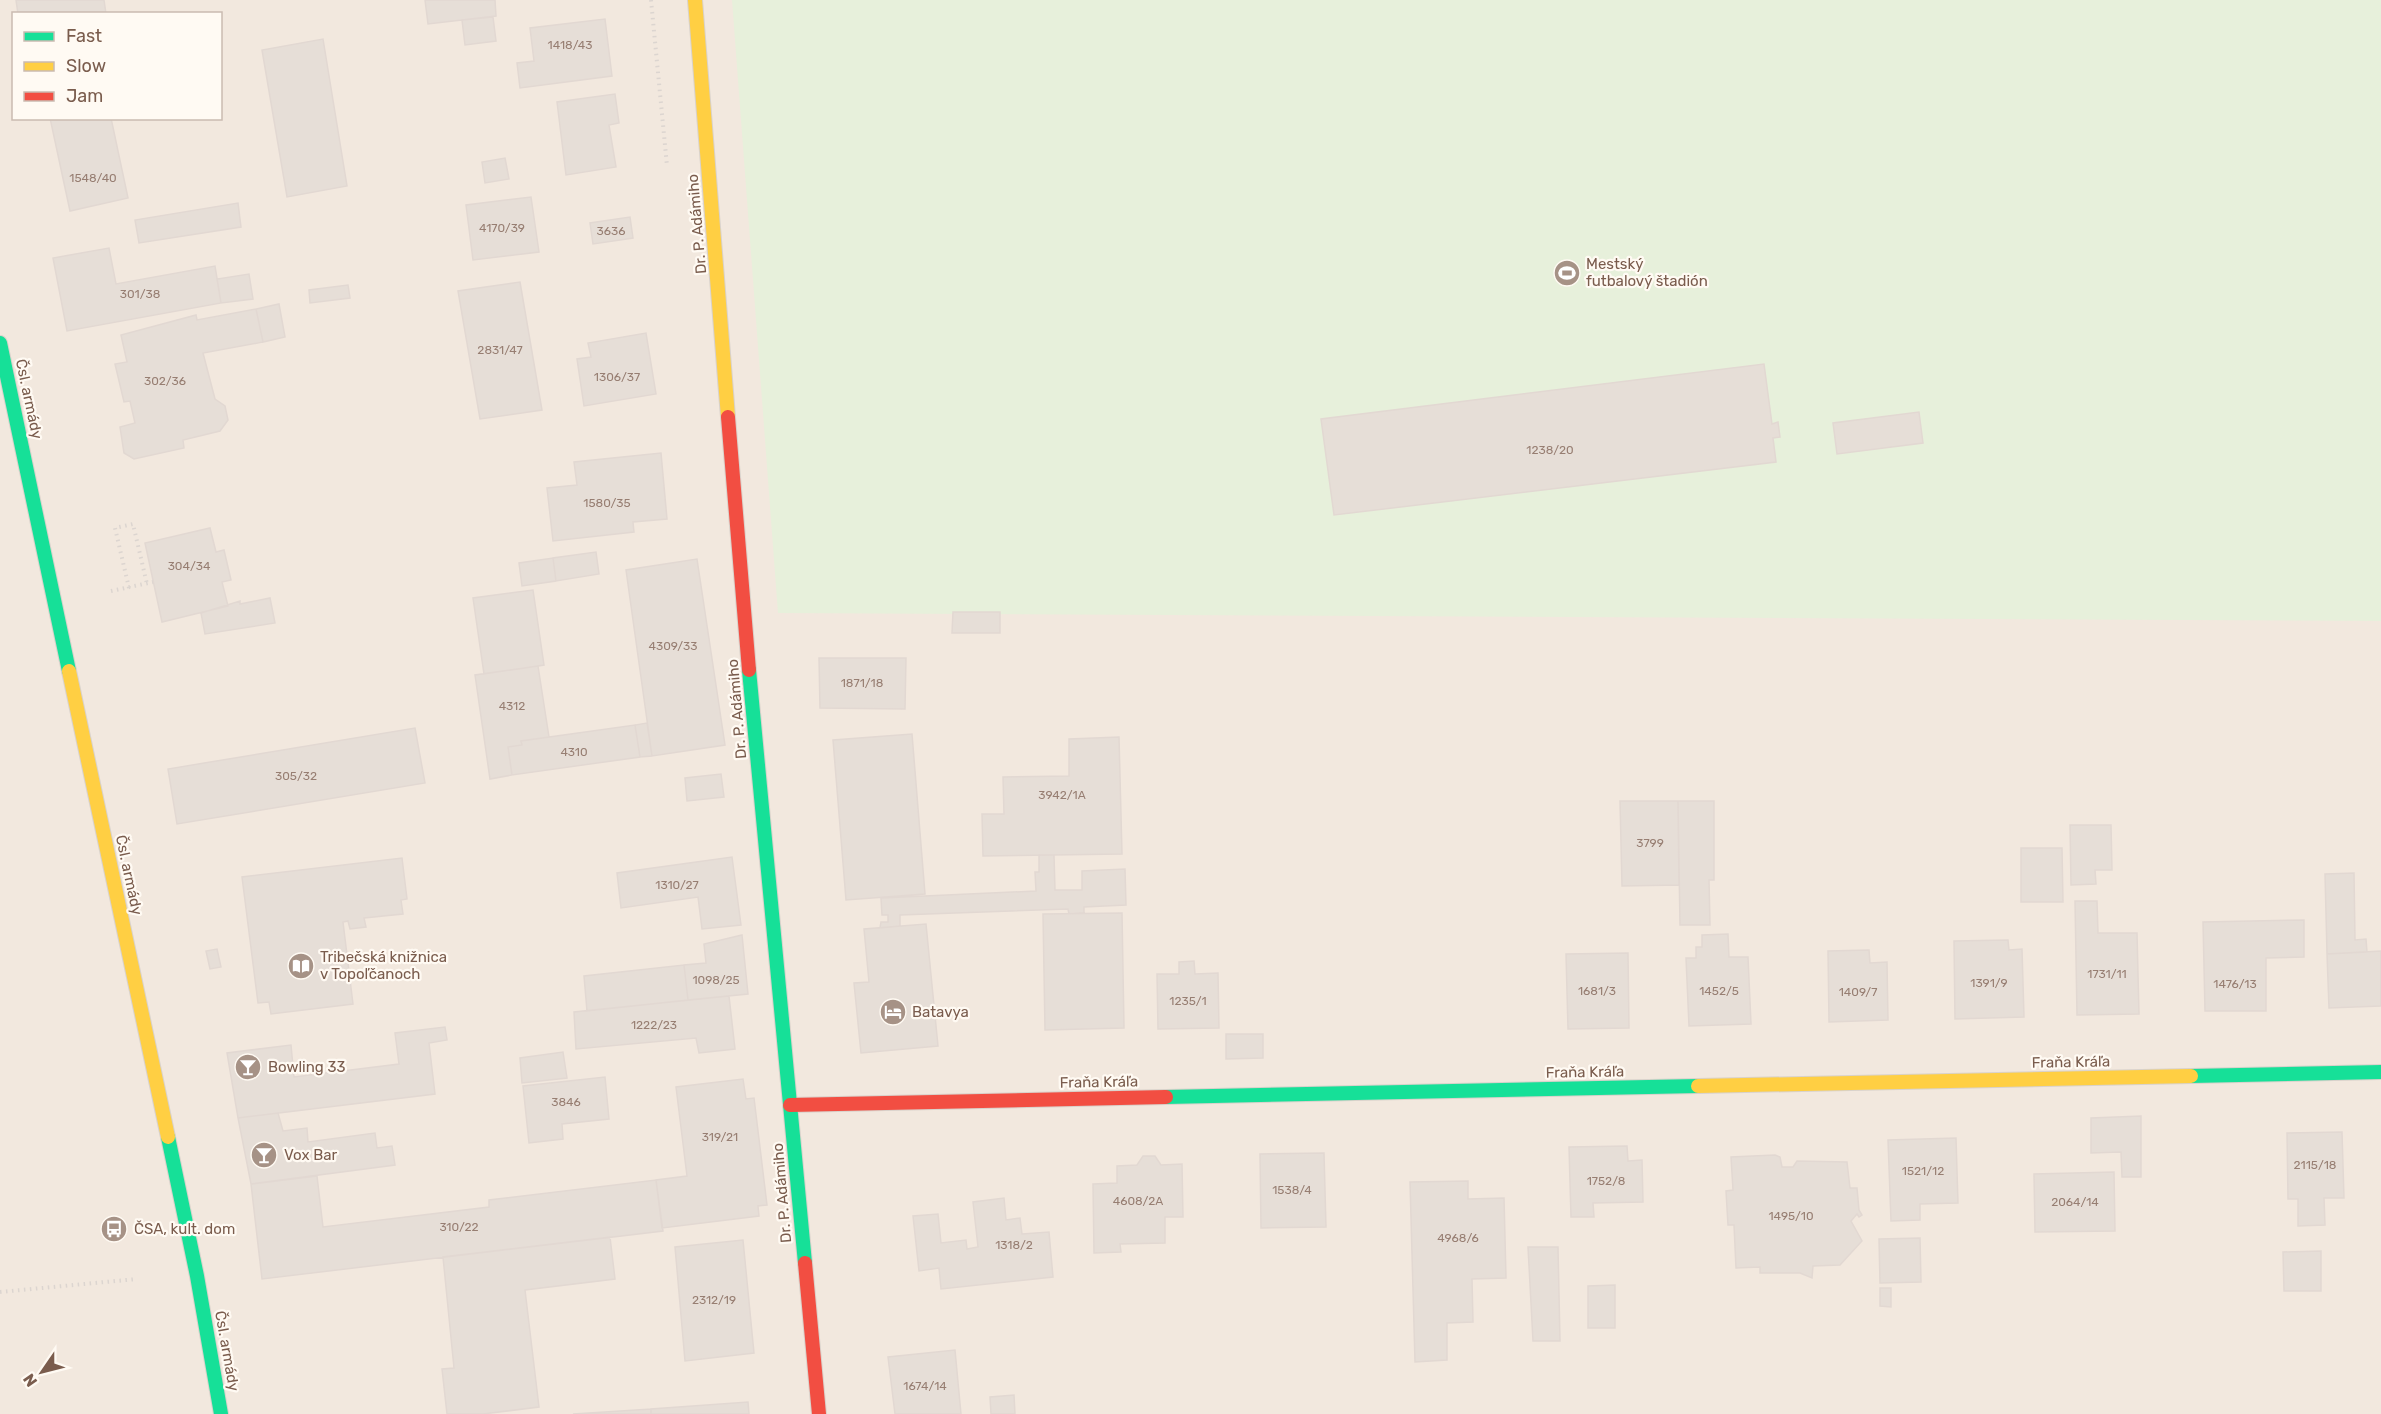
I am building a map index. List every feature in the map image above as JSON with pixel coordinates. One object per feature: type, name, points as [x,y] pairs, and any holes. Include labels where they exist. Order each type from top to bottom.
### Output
[{"type":"street","name":"Dr. P. Adámiho","points":[[695,0],[742,593],[819,1414]]},
{"type":"street","name":"Čsl. armády","points":[[0,343],[196,1276],[221,1414]]},
{"type":"street","name":"Fraňa Kráľa","points":[[790,1105],[2381,1072]]},
{"type":"path","points":[[129,588],[115,528],[133,524],[147,584]]},
{"type":"path","points":[[111,591],[153,582]]},
{"type":"path","points":[[0,1292],[137,1279]]},
{"type":"shaded area","points":[[0,0],[2381,0],[2381,1414],[0,1414]]},
{"type":"green space","name":"Mestský futbalový štadión","points":[[732,0],[2381,0],[2381,621],[778,613]]},
{"type":"building","points":[[16,0],[104,0],[106,12],[18,12]]},
{"type":"building","points":[[425,0],[495,0],[496,16],[428,24]]},
{"type":"building","points":[[493,17],[496,41],[465,45],[462,20]]},
{"type":"building","points":[[605,19],[612,76],[520,88],[517,63],[534,61],[530,28]]},
{"type":"building","points":[[323,39],[347,186],[287,197],[262,50]]},
{"type":"building","points":[[615,94],[619,123],[609,125],[616,167],[566,175],[557,102]]},
{"type":"building","points":[[50,120],[111,120],[128,198],[70,211]]},
{"type":"building","points":[[505,158],[509,179],[485,183],[482,162]]},
{"type":"building","points":[[531,197],[539,252],[473,260],[466,205]]},
{"type":"building","points":[[238,203],[241,227],[139,243],[135,220]]},
{"type":"building","points":[[630,217],[633,238],[593,244],[590,223]]},
{"type":"building","points":[[109,248],[116,284],[215,266],[221,303],[67,331],[53,258]]},
{"type":"building","points":[[249,274],[253,299],[221,303],[217,279]]},
{"type":"building","points":[[520,282],[542,410],[480,419],[458,291]]},
{"type":"building","points":[[348,285],[350,298],[310,303],[309,290]]},
{"type":"building","points":[[279,304],[285,337],[263,342],[256,309]]},
{"type":"building","points":[[256,309],[263,342],[203,353],[215,399],[225,406],[228,420],[220,431],[183,440],[184,448],[134,459],[124,453],[120,427],[135,423],[130,401],[124,402],[115,364],[127,362],[121,335],[196,315],[197,320]]},
{"type":"building","points":[[646,333],[656,394],[584,406],[577,359],[591,357],[588,343]]},
{"type":"building","points":[[1764,364],[1772,424],[1778,422],[1780,437],[1773,438],[1776,462],[1334,515],[1321,419]]},
{"type":"building","points":[[1919,412],[1923,443],[1837,454],[1833,423]]},
{"type":"building","points":[[661,453],[667,519],[633,522],[634,532],[553,541],[547,488],[577,485],[574,462]]},
{"type":"building","points":[[210,528],[216,552],[224,550],[231,580],[222,582],[228,606],[162,622],[145,543]]},
{"type":"building","points":[[596,552],[599,574],[556,581],[553,558]]},
{"type":"building","points":[[553,558],[556,581],[522,586],[519,563]]},
{"type":"building","points":[[697,559],[725,745],[652,756],[626,570]]},
{"type":"building","points":[[533,590],[544,665],[484,674],[473,598]]},
{"type":"building","points":[[270,598],[275,623],[205,634],[201,613],[240,601],[240,604]]},
{"type":"building","points":[[953,612],[1000,612],[1000,633],[952,633]]},
{"type":"building","points":[[819,658],[906,658],[905,709],[820,708]]},
{"type":"building","points":[[538,666],[549,737],[521,741],[522,745],[508,747],[512,775],[490,779],[475,675]]},
{"type":"building","points":[[647,723],[652,756],[640,757],[635,725]]},
{"type":"building","points":[[635,725],[640,757],[512,775],[508,747],[522,745],[521,741]]},
{"type":"building","points":[[415,728],[425,783],[177,824],[168,769]]},
{"type":"building","points":[[912,734],[925,894],[846,900],[833,740]]},
{"type":"building","points":[[1119,737],[1122,854],[983,856],[982,814],[1004,814],[1003,777],[1069,776],[1069,739]]},
{"type":"building","points":[[721,774],[724,797],[687,801],[685,778]]},
{"type":"building","points":[[1620,801],[1678,801],[1679,885],[1622,886]]},
{"type":"building","points":[[1678,801],[1714,801],[1714,880],[1709,880],[1710,925],[1680,925]]},
{"type":"building","points":[[2070,825],[2111,825],[2112,870],[2095,870],[2096,884],[2071,885]]},
{"type":"building","points":[[2021,848],[2062,848],[2063,902],[2021,902]]},
{"type":"building","points":[[1039,855],[1054,855],[1055,890],[1082,890],[1082,871],[1125,869],[1126,905],[1084,907],[1084,913],[1069,914],[1068,909],[900,915],[900,926],[880,928],[881,922],[888,922],[888,915],[882,915],[881,898],[1036,891],[1035,872],[1039,872]]},
{"type":"building","points":[[732,857],[741,925],[702,929],[698,897],[621,908],[617,873]]},
{"type":"building","name":"Tribečská knižnica v Topoľčanoch","points":[[402,858],[407,899],[401,900],[403,914],[364,918],[366,927],[350,929],[348,921],[343,922],[353,1004],[271,1014],[269,1002],[258,1003],[242,877]]},
{"type":"building","points":[[2354,873],[2355,940],[2366,939],[2367,952],[2327,954],[2325,874]]},
{"type":"building","points":[[2075,901],[2097,901],[2098,933],[2137,933],[2139,1014],[2077,1015]]},
{"type":"building","points":[[1122,913],[1124,1028],[1045,1030],[1043,914]]},
{"type":"building","points":[[2304,920],[2304,957],[2266,958],[2266,1011],[2205,1011],[2203,922]]},
{"type":"building","points":[[926,924],[938,1046],[861,1053],[854,983],[869,982],[864,929]]},
{"type":"building","points":[[1728,934],[1729,957],[1748,957],[1751,1024],[1689,1026],[1686,958],[1696,958],[1696,947],[1702,947],[1702,935]]},
{"type":"building","points":[[742,935],[748,994],[688,1000],[684,965],[706,963],[704,944]]},
{"type":"building","points":[[2008,940],[2009,950],[2022,949],[2024,1017],[1955,1019],[1954,941]]},
{"type":"building","points":[[217,949],[221,967],[210,969],[206,951]]},
{"type":"building","points":[[1869,950],[1870,963],[1887,962],[1888,1020],[1829,1022],[1828,951]]},
{"type":"building","points":[[2381,951],[2381,1006],[2329,1008],[2327,954]]},
{"type":"building","points":[[1628,953],[1629,1028],[1568,1029],[1566,954]]},
{"type":"building","points":[[1194,961],[1195,974],[1218,973],[1219,1028],[1158,1029],[1157,974],[1179,974],[1179,962]]},
{"type":"building","points":[[684,965],[688,1000],[587,1011],[584,976]]},
{"type":"building","points":[[729,996],[735,1049],[699,1053],[696,1038],[576,1049],[574,1012]]},
{"type":"building","points":[[445,1027],[447,1040],[429,1043],[435,1094],[238,1118],[227,1053],[291,1045],[294,1077],[399,1064],[395,1033]]},
{"type":"building","points":[[1226,1034],[1263,1034],[1263,1058],[1226,1059]]},
{"type":"building","points":[[563,1052],[567,1078],[522,1083],[520,1058]]},
{"type":"building","points":[[605,1077],[609,1119],[562,1124],[563,1139],[529,1143],[523,1086]]},
{"type":"building","points":[[743,1079],[746,1099],[754,1098],[767,1205],[758,1206],[759,1216],[662,1228],[656,1180],[687,1176],[676,1087]]},
{"type":"building","points":[[278,1113],[283,1131],[307,1128],[308,1142],[375,1133],[377,1148],[392,1146],[395,1165],[251,1184],[238,1118]]},
{"type":"building","points":[[2141,1116],[2141,1177],[2122,1177],[2121,1152],[2091,1153],[2091,1118]]},
{"type":"building","points":[[2342,1132],[2344,1198],[2324,1198],[2325,1225],[2298,1226],[2298,1199],[2288,1199],[2287,1133]]},
{"type":"building","points":[[1956,1138],[1958,1203],[1920,1204],[1920,1220],[1891,1221],[1888,1140]]},
{"type":"building","points":[[1627,1146],[1628,1161],[1642,1160],[1643,1202],[1593,1203],[1594,1217],[1571,1217],[1569,1147]]},
{"type":"building","points":[[1324,1153],[1326,1227],[1261,1228],[1260,1154]]},
{"type":"building","points":[[1775,1155],[1780,1157],[1782,1167],[1793,1167],[1797,1161],[1847,1162],[1850,1188],[1857,1188],[1859,1210],[1862,1215],[1859,1217],[1857,1214],[1851,1221],[1862,1241],[1840,1265],[1813,1266],[1812,1278],[1800,1273],[1760,1273],[1760,1267],[1736,1268],[1734,1225],[1728,1225],[1726,1191],[1733,1190],[1731,1157]]},
{"type":"building","points":[[1143,1156],[1155,1156],[1161,1165],[1182,1164],[1183,1217],[1165,1217],[1165,1243],[1120,1244],[1121,1252],[1094,1253],[1093,1184],[1117,1183],[1117,1166],[1137,1165]]},
{"type":"building","points":[[2114,1172],[2115,1231],[2035,1232],[2034,1174]]},
{"type":"building","points":[[317,1176],[323,1227],[489,1207],[489,1200],[656,1180],[663,1231],[262,1279],[251,1184]]},
{"type":"building","points":[[1468,1181],[1468,1199],[1504,1198],[1506,1278],[1472,1279],[1473,1322],[1447,1323],[1447,1360],[1415,1362],[1410,1182]]},
{"type":"building","points":[[1004,1198],[1006,1220],[1020,1218],[1022,1234],[1049,1232],[1053,1277],[941,1289],[939,1268],[919,1271],[913,1216],[938,1214],[941,1243],[966,1240],[967,1249],[978,1247],[973,1202]]},
{"type":"building","points":[[610,1237],[615,1279],[525,1290],[539,1407],[483,1414],[447,1414],[442,1369],[454,1368],[443,1257]]},
{"type":"building","points":[[1920,1238],[1921,1282],[1880,1283],[1879,1239]]},
{"type":"building","points":[[743,1240],[754,1353],[685,1361],[675,1247]]},
{"type":"building","points":[[1528,1247],[1558,1247],[1560,1341],[1533,1341]]},
{"type":"building","points":[[2321,1251],[2321,1291],[2284,1291],[2283,1252]]},
{"type":"building","points":[[1615,1285],[1615,1328],[1588,1328],[1588,1286]]},
{"type":"building","points":[[1880,1288],[1891,1288],[1891,1307],[1880,1306]]},
{"type":"building","points":[[955,1350],[961,1414],[895,1414],[888,1357]]},
{"type":"building","points":[[1014,1395],[1015,1414],[991,1414],[990,1397]]},
{"type":"building","points":[[748,1402],[749,1414],[651,1414],[651,1409]]},
{"type":"building","points":[[651,1409],[651,1414],[573,1414]]},
{"type":"traffic: fast","points":[[0,343],[69,671]]},
{"type":"traffic: fast","points":[[749,670],[805,1263]]},
{"type":"traffic: fast","points":[[2191,1076],[2381,1072]]},
{"type":"traffic: fast","points":[[1166,1097],[1698,1086]]},
{"type":"traffic: fast","points":[[168,1137],[197,1276],[221,1414]]},
{"type":"traffic: slow","points":[[695,0],[728,417]]},
{"type":"traffic: slow","points":[[69,671],[168,1137]]},
{"type":"traffic: slow","points":[[1698,1086],[2191,1076]]},
{"type":"traffic: jam","points":[[728,417],[749,670]]},
{"type":"traffic: jam","points":[[790,1105],[1166,1097]]},
{"type":"traffic: jam","points":[[805,1263],[819,1414]]},
{"type":"place","name":"Mestský futbalový štadión","points":[[1567,273]]},
{"type":"place","name":"Tribečská knižnica v Topoľčanoch","points":[[301,966]]},
{"type":"place","name":"Batavya","points":[[893,1012]]},
{"type":"place","name":"Bowling 33","points":[[248,1067]]},
{"type":"place","name":"Vox Bar","points":[[264,1155]]},
{"type":"place","name":"ČSA, kult. dom","points":[[114,1229]]}]
